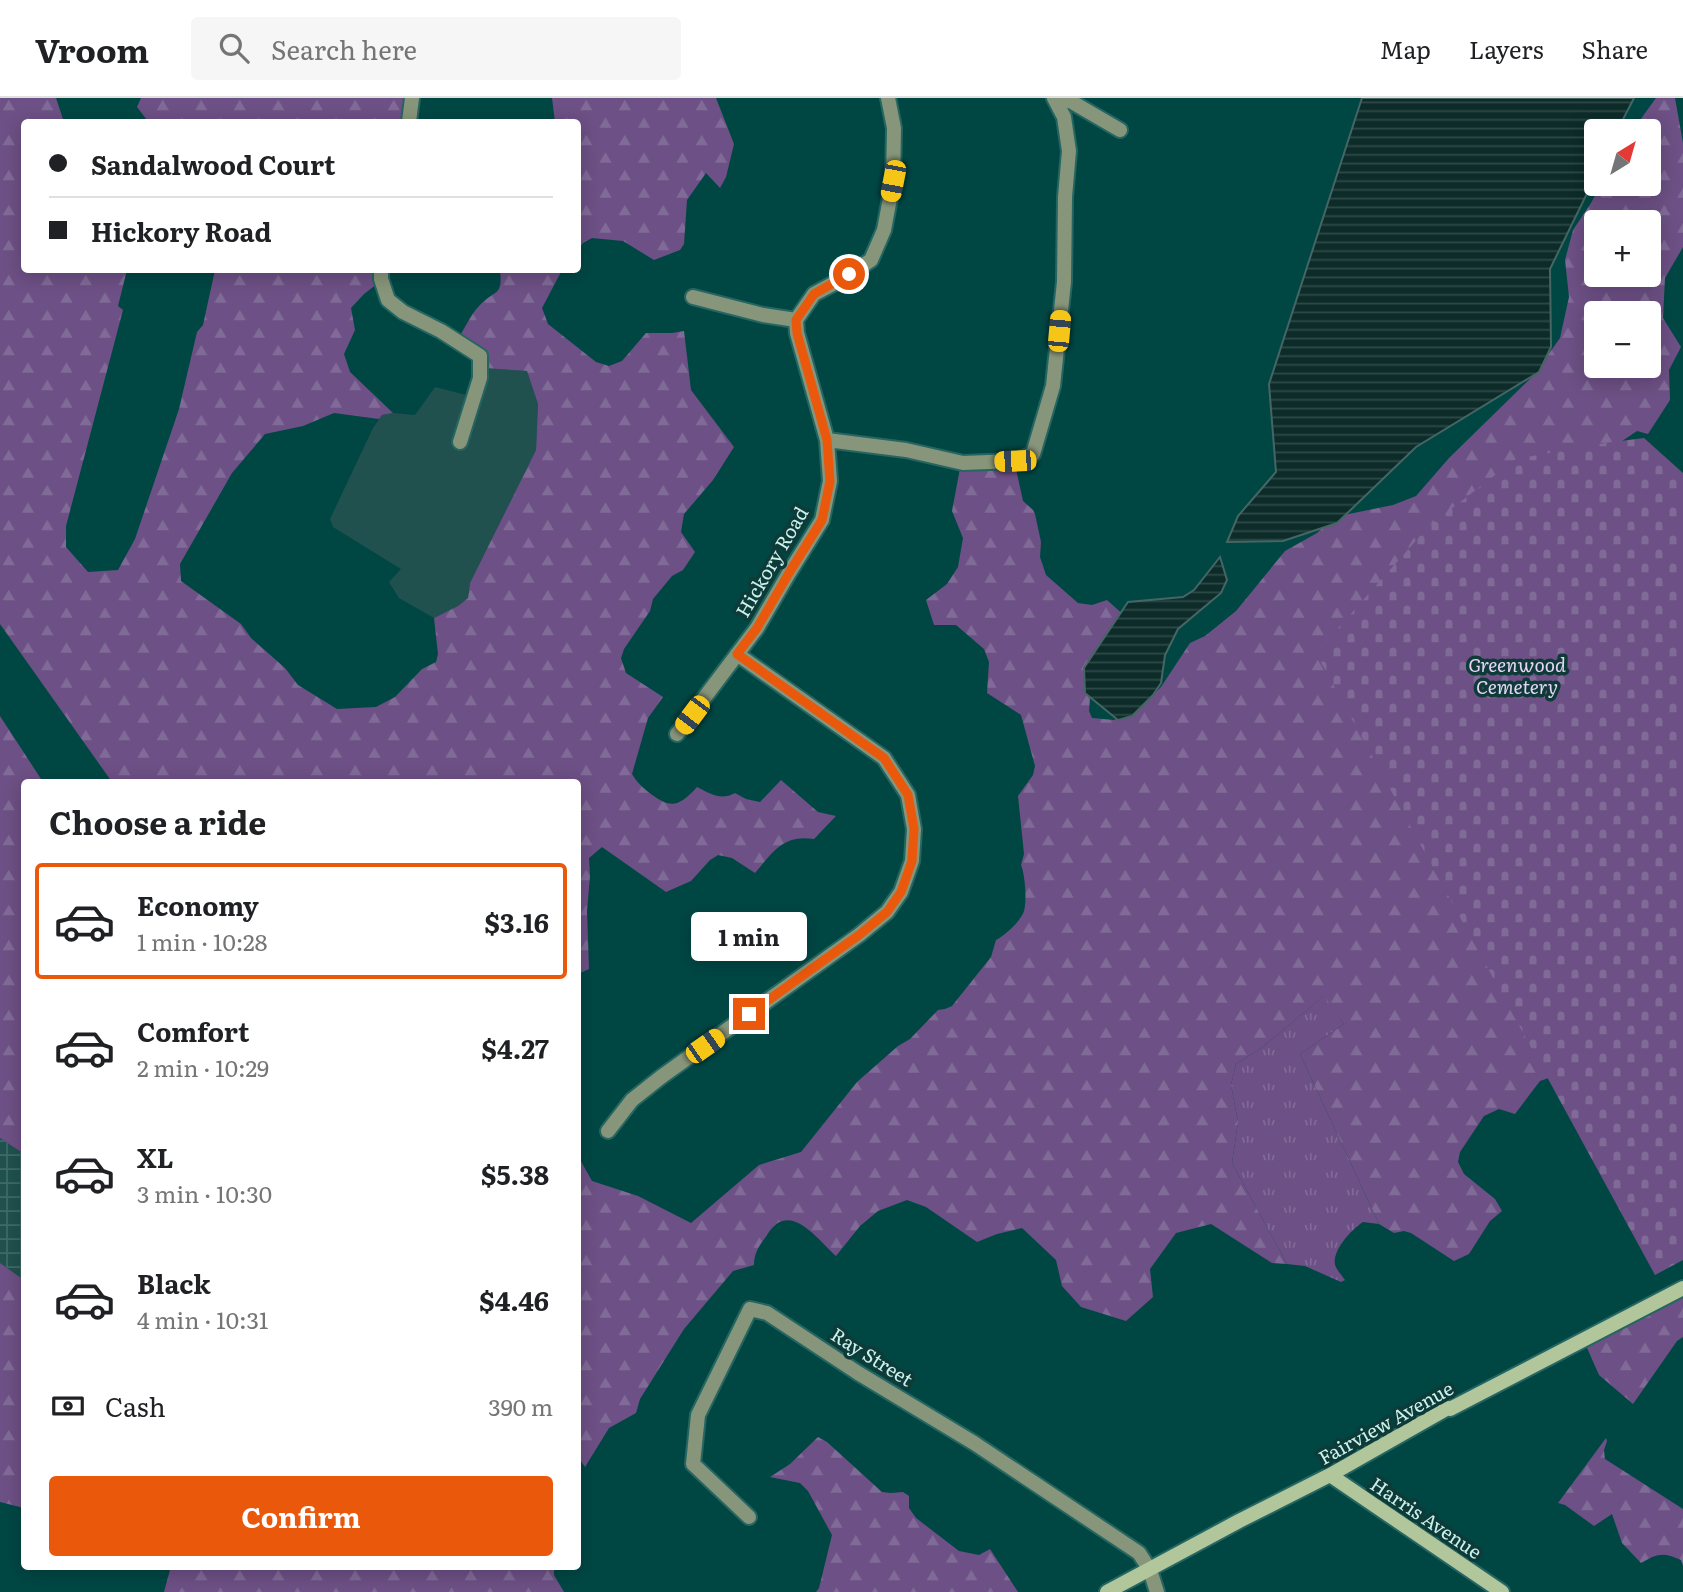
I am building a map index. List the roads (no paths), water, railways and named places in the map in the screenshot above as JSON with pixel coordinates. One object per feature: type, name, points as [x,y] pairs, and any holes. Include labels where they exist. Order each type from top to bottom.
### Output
[{"type":"main road","name":"Fairview Avenue","points":[[1107,1592],[1330,1475],[1448,1408],[1683,1288]]},
{"type":"main road","name":"Harris Avenue","points":[[1330,1475],[1502,1592]]},
{"type":"street","points":[[409,119],[412,98]]},
{"type":"street","points":[[693,297],[763,315],[796,320],[814,294],[871,260],[884,230],[893,181],[894,128],[888,98]]},
{"type":"street","points":[[827,440],[906,450],[963,463],[1015,461],[1033,454],[1053,386],[1064,282],[1065,197],[1069,151],[1064,117],[1054,98]]},
{"type":"street","points":[[1065,98],[1120,130]]},
{"type":"street","points":[[381,273],[388,300],[403,312],[441,331],[480,356],[481,379],[460,442]]},
{"type":"street","name":"Hickory Road","points":[[677,734],[757,628],[822,520],[830,481],[827,440],[797,333],[796,320]]},
{"type":"street","points":[[608,1130],[632,1100],[661,1077],[887,912],[901,892],[912,861],[914,829],[908,795],[884,758],[737,654]]},
{"type":"street","name":"Ray Street","points":[[749,1517],[693,1464],[698,1415],[750,1309],[767,1313],[858,1373],[974,1443],[1139,1553],[1150,1570],[1157,1592]]},
{"type":"park label","name":"Greenwood Cemetery","points":[[1517,676]]}]
